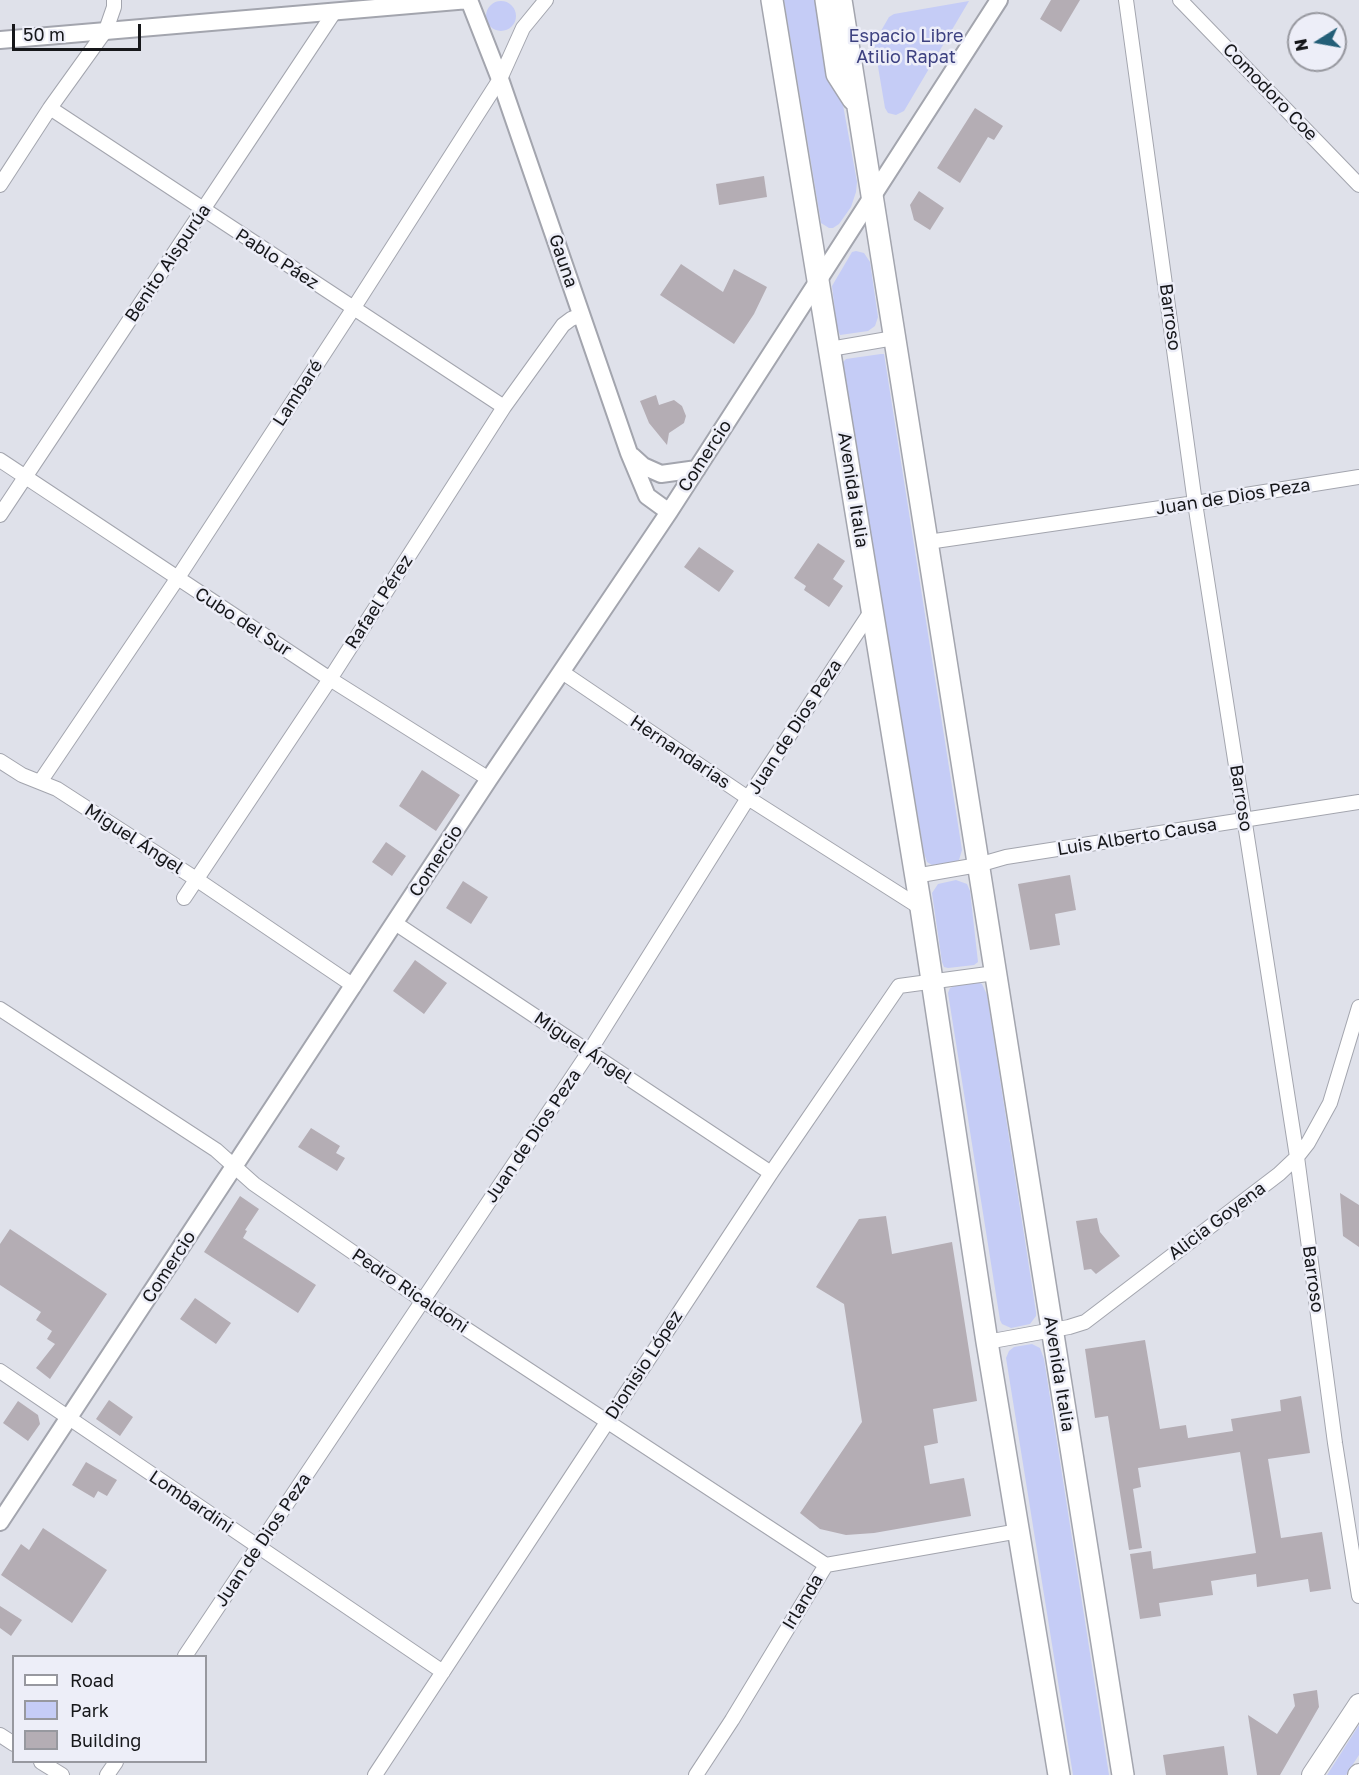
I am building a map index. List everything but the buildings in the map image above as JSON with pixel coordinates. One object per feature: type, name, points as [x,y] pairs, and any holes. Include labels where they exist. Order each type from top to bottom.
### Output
[{"type":"main road","name":"Avenida Italia","points":[[772,0],[921,908],[987,1342],[1059,1775]]},
{"type":"main road","points":[[826,0],[837,74],[858,107]]},
{"type":"main road","name":"Avenida Italia","points":[[841,0],[1123,1775]]},
{"type":"main road","points":[[1312,1775],[1359,1704]]},
{"type":"street","points":[[0,185],[50,108],[106,30],[114,7],[114,0]]},
{"type":"street","points":[[0,40],[469,0]]},
{"type":"street","name":"Gauna","points":[[469,0],[500,79],[629,453],[647,496],[669,512]]},
{"type":"street","name":"Lambaré","points":[[40,782],[177,579],[353,309],[500,79],[523,28],[546,0]]},
{"type":"street","name":"Comercio","points":[[0,1522],[489,780],[669,512],[999,0]]},
{"type":"street","name":"Barroso","points":[[1126,0],[1195,503],[1297,1157],[1335,1443],[1359,1596]]},
{"type":"street","name":"Comodoro Coe","points":[[1180,0],[1359,185]]},
{"type":"street","name":"Benito Aispurúa","points":[[0,515],[335,11]]},
{"type":"street","name":"Pablo Páez","points":[[50,108],[504,407]]},
{"type":"street","name":"Rafael Pérez","points":[[184,898],[330,679],[504,407],[563,325],[581,315]]},
{"type":"street","points":[[830,349],[894,338]]},
{"type":"street","points":[[629,453],[643,466],[661,474],[697,469]]},
{"type":"street","name":"Cubo del Sur","points":[[0,460],[177,579],[489,780]]},
{"type":"street","name":"Juan de Dios Peza","points":[[928,542],[1359,477]]},
{"type":"street","name":"Juan de Dios Peza","points":[[186,1655],[589,1052],[748,798],[872,610]]},
{"type":"street","name":"Hernandarias","points":[[562,672],[748,798],[921,908]]},
{"type":"street","name":"Miguel Ángel","points":[[0,761],[22,775],[57,789],[196,879],[354,986]]},
{"type":"street","name":"Luis Alberto Causa","points":[[915,876],[978,865],[1006,857],[1359,802]]},
{"type":"street","name":"Miguel Ángel","points":[[395,923],[771,1173]]},
{"type":"street","points":[[932,981],[995,973]]},
{"type":"street","name":"Dionisio López","points":[[375,1775],[771,1173],[899,986],[932,981]]},
{"type":"street","name":"Alicia Goyena","points":[[987,1342],[1085,1322],[1279,1174],[1308,1143],[1330,1103],[1359,1007]]},
{"type":"street","name":"Pedro Ricaldoni","points":[[0,1009],[216,1150],[254,1184],[422,1300],[826,1565]]},
{"type":"street","name":"Lombardini","points":[[0,1371],[443,1672]]},
{"type":"street","name":"Irlanda","points":[[696,1775],[826,1565],[1019,1531]]},
{"type":"street","points":[[44,1763],[62,1775]]},
{"type":"green space","points":[[784,0],[815,0],[841,94],[857,182],[851,207],[839,224],[833,228],[821,223]]},
{"type":"green space","points":[[501,1],[512,5],[516,16],[512,27],[501,31],[490,27],[486,16],[490,5]]},
{"type":"green space","name":"Espacio Libre Atilio Rapat","points":[[969,1],[904,111],[896,115],[888,113],[885,108],[874,43],[889,17],[894,14]]},
{"type":"green space","points":[[852,252],[864,253],[870,262],[878,317],[875,326],[868,331],[840,335],[837,328],[832,286]]},
{"type":"green space","points":[[884,354],[962,850],[959,860],[955,862],[932,865],[927,862],[924,853],[843,362],[846,359]]},
{"type":"green space","points":[[956,880],[967,884],[970,891],[978,962],[974,965],[948,968],[944,967],[942,962],[932,893],[938,884]]},
{"type":"green space","points":[[978,982],[982,984],[987,995],[1036,1312],[1030,1324],[1011,1328],[1002,1324],[1000,1320],[948,993],[950,988],[955,986]]},
{"type":"green space","points":[[1032,1344],[1040,1348],[1044,1359],[1109,1775],[1073,1775],[1006,1358],[1014,1347]]},
{"type":"green space","points":[[1359,1725],[1359,1755],[1346,1775],[1327,1775]]}]
